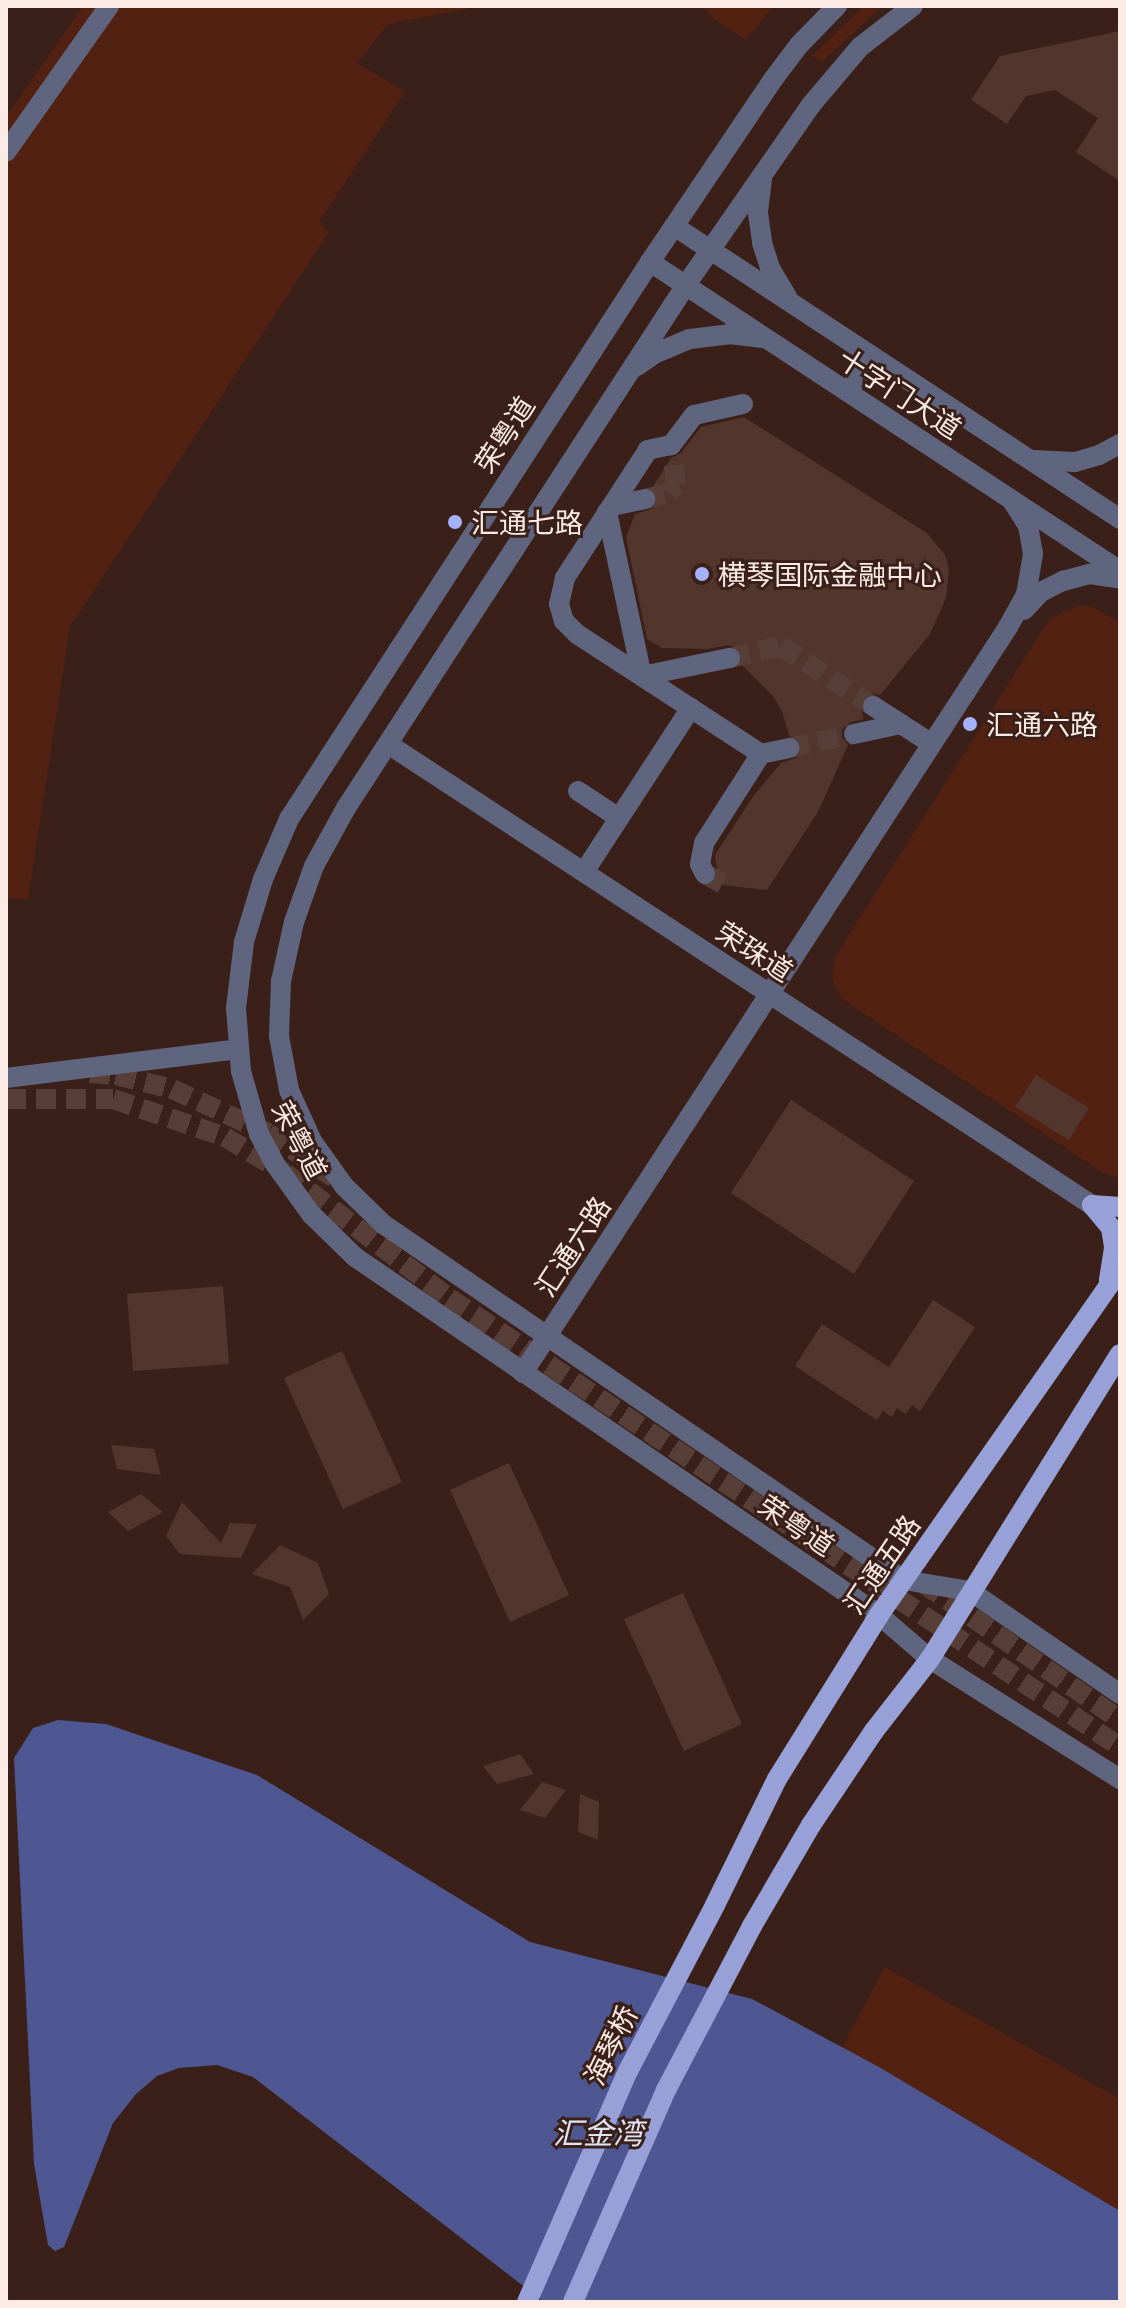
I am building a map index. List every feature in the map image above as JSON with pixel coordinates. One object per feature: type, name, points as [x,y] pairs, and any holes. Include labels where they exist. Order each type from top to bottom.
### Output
[{"type":"main road","points":[[1092,1205],[1120,1207]]},
{"type":"main road","points":[[1092,1205],[1111,1228],[1114,1248],[1107,1289]]},
{"type":"main road","name":"汇通五路","points":[[715,1905],[777,1779],[879,1615],[1120,1270]]},
{"type":"main road","points":[[573,2302],[666,2090],[752,1926],[819,1813],[874,1731],[930,1659],[1120,1354]]},
{"type":"main road","name":"海琴桥","points":[[527,2302],[628,2071],[715,1905]]},
{"type":"street","points":[[6,152],[109,6]]},
{"type":"street","points":[[674,226],[791,56],[837,6]]},
{"type":"street","points":[[710,250],[834,74],[870,38],[913,6]]},
{"type":"street","points":[[763,174],[758,213],[764,251],[791,303]]},
{"type":"street","name":"十字门大道","points":[[674,226],[1120,519]]},
{"type":"street","name":"荣粤道","points":[[674,226],[289,819],[263,879],[244,942],[236,1008],[238,1049],[248,1102],[259,1134],[292,1190],[311,1214],[379,1275],[879,1615],[930,1659],[1120,1779]]},
{"type":"street","name":"荣粤道","points":[[710,250],[327,840],[294,922],[279,1009],[289,1090],[312,1141],[362,1206],[404,1240],[904,1580],[970,1591],[1120,1694]]},
{"type":"street","name":"十字门大道","points":[[650,262],[1120,571]]},
{"type":"street","points":[[630,370],[654,354],[690,339],[729,334],[768,339]]},
{"type":"street","points":[[848,392],[871,356]]},
{"type":"street","points":[[743,404],[694,415],[672,450],[648,450],[565,578],[559,604],[570,628],[761,754]]},
{"type":"street","points":[[1026,458],[1050,463],[1075,462],[1099,455],[1120,444]]},
{"type":"street","points":[[610,509],[645,499]]},
{"type":"street","name":"汇通六路","points":[[523,1373],[1026,595],[1033,554],[1028,526],[1012,500]]},
{"type":"street","points":[[610,509],[642,676]]},
{"type":"street","name":"汇通六路","points":[[1008,627],[1041,592],[1063,581],[1090,574],[1120,579]]},
{"type":"street","points":[[642,676],[730,658]]},
{"type":"street","points":[[873,706],[932,744]]},
{"type":"street","points":[[584,872],[691,708]]},
{"type":"street","points":[[854,734],[901,724]]},
{"type":"street","name":"荣珠道","points":[[388,744],[1092,1205]]},
{"type":"street","points":[[705,874],[700,864],[704,843],[761,754],[789,748]]},
{"type":"street","points":[[578,791],[619,818]]},
{"type":"street","points":[[6,1078],[238,1049]]},
{"type":"shaded area","points":[[83,6],[482,6],[388,24],[357,63],[405,92],[319,222],[329,232],[70,627],[28,899],[6,898],[6,117]]},
{"type":"shaded area","points":[[702,6],[773,6],[746,40],[714,19]]},
{"type":"shaded area","points":[[864,6],[882,6],[821,63],[812,56]]},
{"type":"shaded area","points":[[1077,606],[1091,606],[1120,622],[1120,1178],[1103,1173],[842,999],[832,979],[835,957],[1043,629],[1051,618]]},
{"type":"shaded area","points":[[885,1967],[1120,2099],[1120,2302],[705,2302]]},
{"type":"water","name":"汇金湾","points":[[58,1720],[106,1724],[257,1775],[530,1942],[752,1999],[879,2067],[1120,2211],[1120,2302],[544,2302],[253,2077],[217,2065],[179,2068],[157,2076],[136,2094],[113,2123],[64,2247],[55,2251],[48,2245],[34,2164],[14,1758],[33,1728]]},
{"type":"building","points":[[1120,31],[1120,181],[1076,152],[1098,118],[1055,90],[1026,96],[1007,124],[971,100],[1000,56]]},
{"type":"building","points":[[744,417],[927,533],[945,555],[949,569],[946,598],[930,634],[880,695],[873,693],[863,698],[860,706],[864,719],[851,722],[842,729],[842,737],[848,745],[818,812],[767,890],[713,884],[718,876],[715,855],[754,795],[781,763],[798,757],[801,745],[789,735],[782,711],[773,696],[741,664],[739,649],[728,645],[708,649],[662,648],[647,639],[626,537],[635,514],[654,508],[658,497],[652,488],[671,458],[681,453],[701,427]]},
{"type":"building","points":[[1036,1075],[1089,1108],[1069,1140],[1015,1107]]},
{"type":"building","points":[[791,1100],[914,1181],[854,1274],[731,1193]]},
{"type":"building","points":[[223,1286],[229,1364],[133,1371],[127,1294]]},
{"type":"building","points":[[933,1300],[975,1327],[920,1411],[912,1405],[906,1414],[897,1408],[892,1417],[883,1411],[877,1420],[795,1366],[822,1324],[889,1367]]},
{"type":"building","points":[[342,1351],[402,1482],[343,1509],[284,1378]]},
{"type":"building","points":[[111,1445],[154,1449],[161,1475],[117,1469]]},
{"type":"building","points":[[509,1463],[569,1595],[510,1622],[450,1490]]},
{"type":"building","points":[[141,1494],[163,1512],[128,1531],[108,1512]]},
{"type":"building","points":[[182,1502],[221,1543],[230,1523],[257,1524],[241,1558],[180,1554],[166,1536]]},
{"type":"building","points":[[280,1545],[318,1563],[329,1594],[303,1620],[290,1587],[252,1574]]},
{"type":"building","points":[[683,1593],[742,1724],[684,1751],[624,1619]]},
{"type":"building","points":[[520,1754],[534,1774],[497,1784],[483,1766]]},
{"type":"building","points":[[542,1782],[566,1790],[545,1818],[520,1810]]},
{"type":"building","points":[[580,1794],[599,1802],[598,1840],[578,1832]]},
{"type":"tunnel","points":[[645,499],[669,493],[676,485],[673,455]]},
{"type":"tunnel","points":[[730,658],[781,646],[873,706]]},
{"type":"tunnel","points":[[789,748],[854,734]]},
{"type":"tunnel","points":[[705,874],[723,884]]},
{"type":"tunnel","points":[[90,1073],[116,1075],[172,1089],[268,1133],[340,1182]]},
{"type":"tunnel","points":[[6,1099],[113,1099],[225,1137],[285,1173],[449,1298],[1120,1747]]},
{"type":"tunnel","points":[[923,1583],[1120,1720]]},
{"type":"place","name":"汇通七路","points":[[455,522]]},
{"type":"place","name":"横琴国际金融中心","points":[[702,574]]},
{"type":"place","name":"汇通六路","points":[[970,724]]}]
